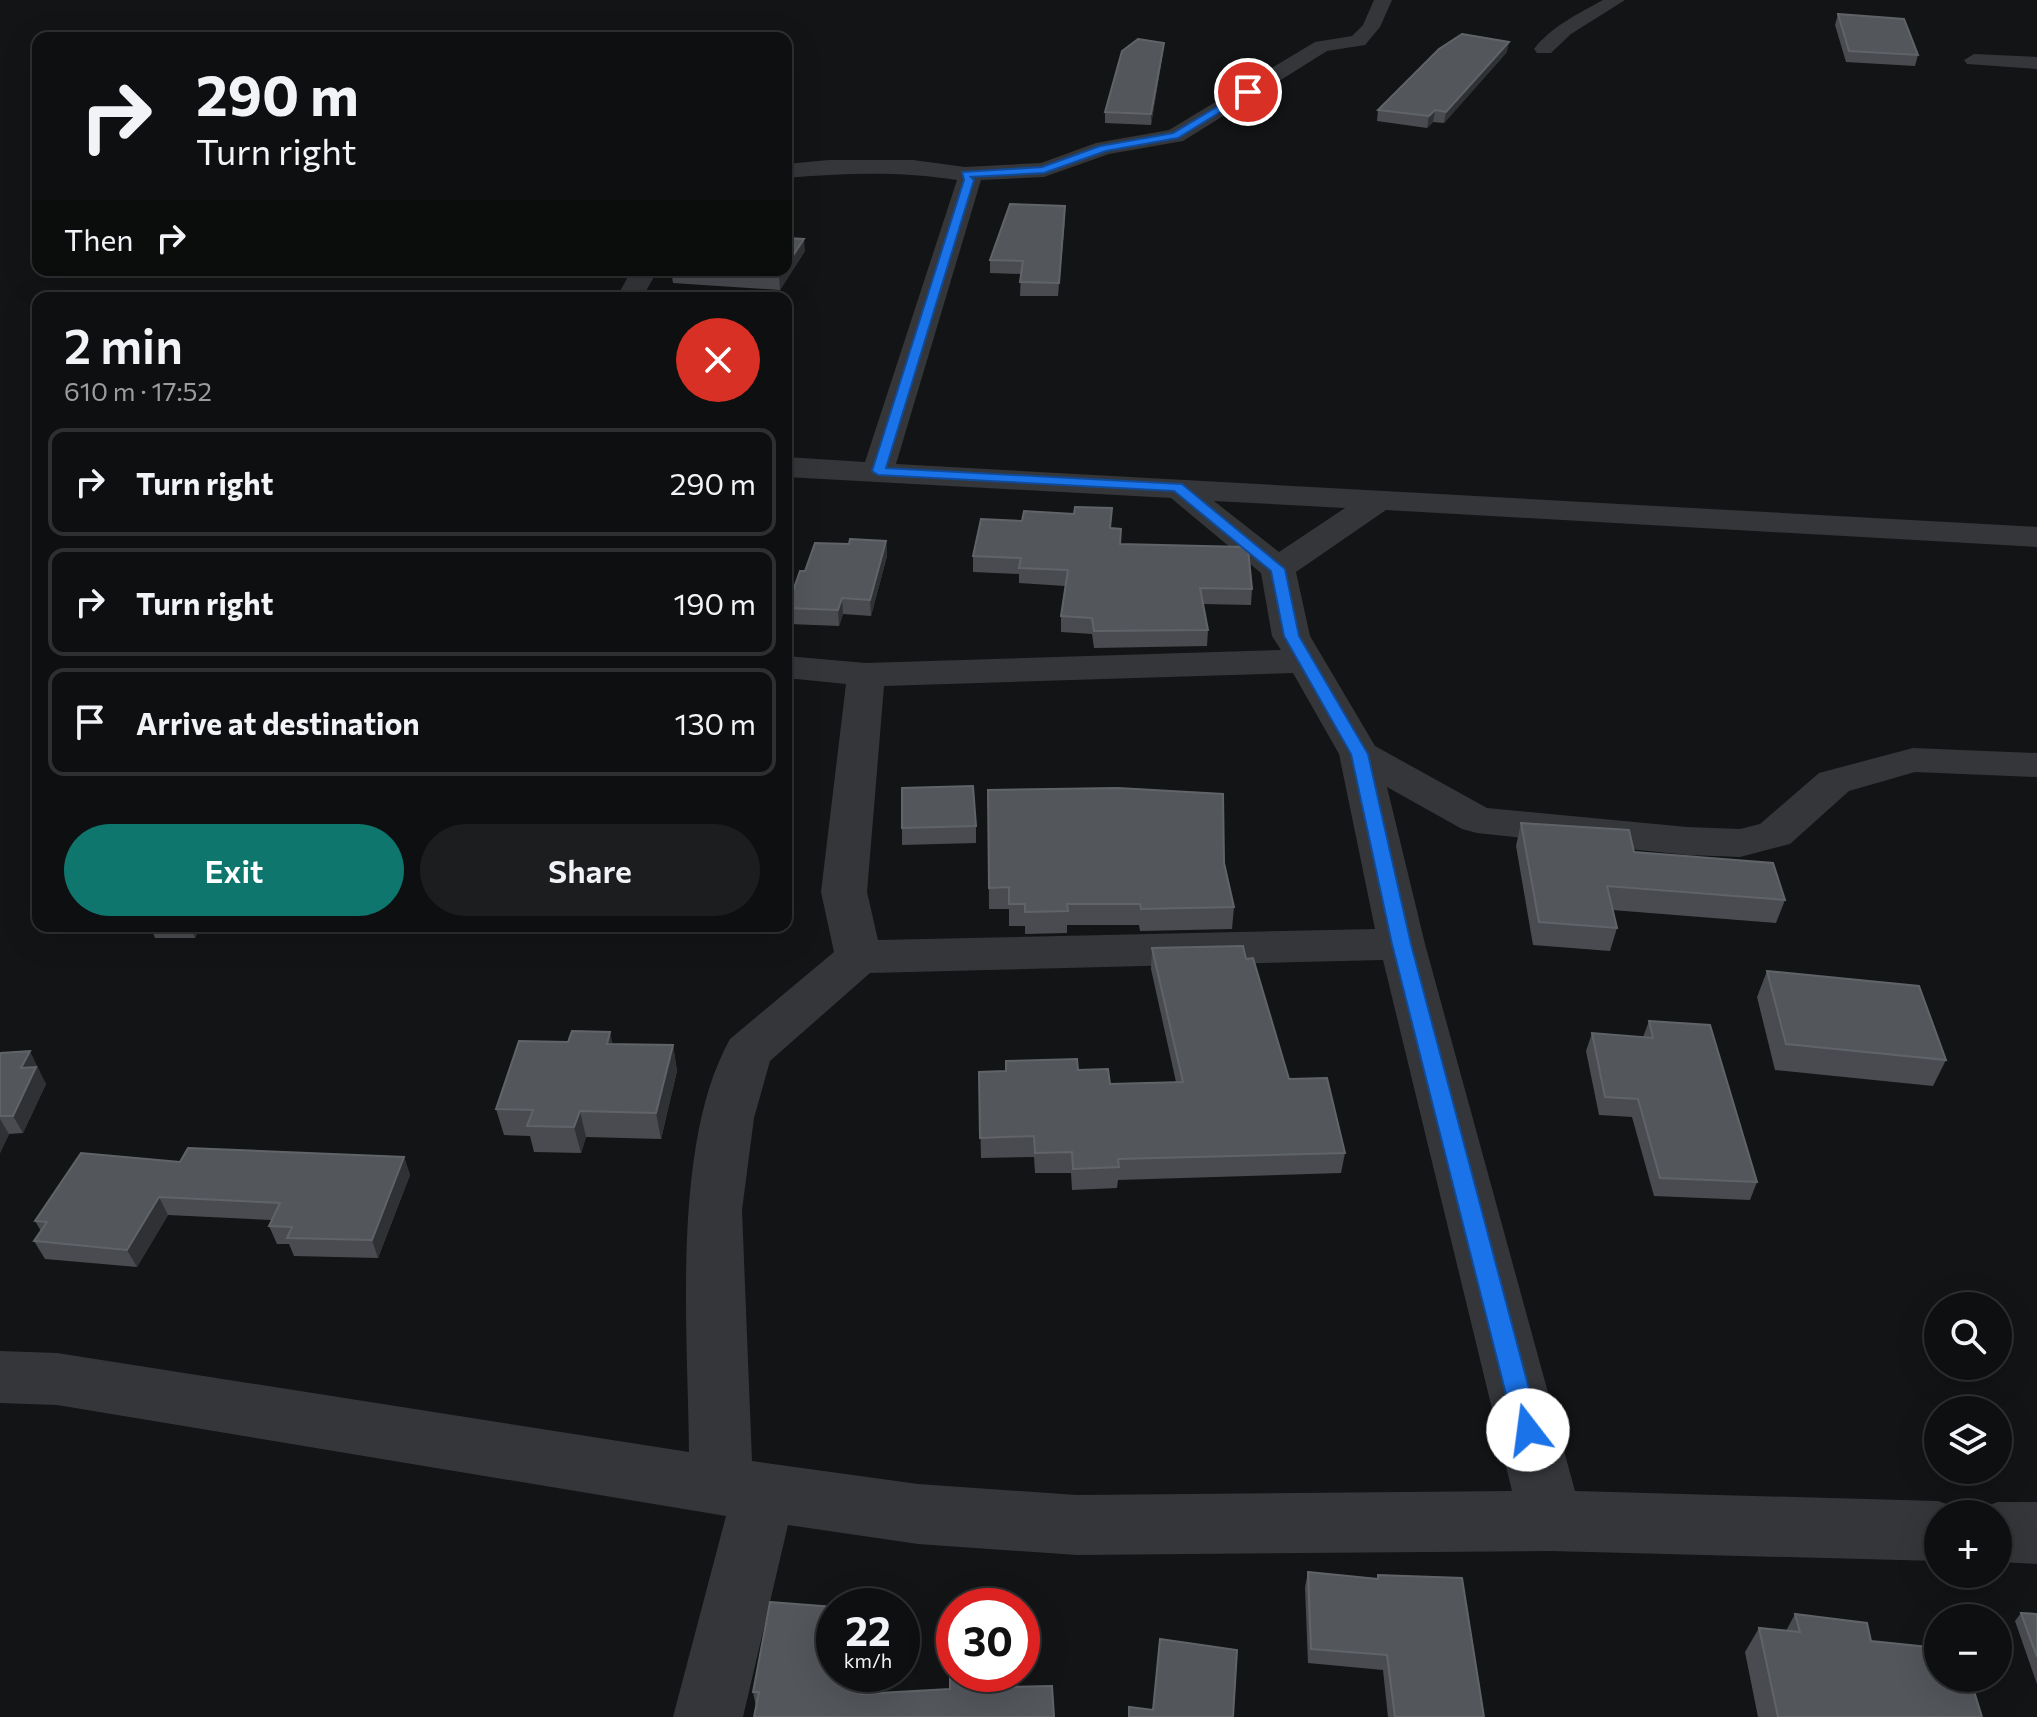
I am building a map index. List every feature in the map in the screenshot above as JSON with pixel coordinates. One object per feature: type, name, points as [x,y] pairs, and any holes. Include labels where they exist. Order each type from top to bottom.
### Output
[{"type":"street","points":[[792,170],[913,167],[965,174],[1044,170],[1104,148],[1175,136],[1322,46],[1358,41],[1371,27],[1383,0]]},
{"type":"street","points":[[1544,49],[1564,30],[1616,0]]},
{"type":"street","points":[[1974,60],[2037,63]]},
{"type":"street","points":[[878,471],[952,240],[969,180],[965,174]]},
{"type":"street","points":[[792,467],[2037,537]]},
{"type":"street","points":[[1177,487],[1278,569],[1291,636],[1359,754],[1402,944],[1551,1521]]},
{"type":"street","points":[[1278,569],[1382,498]]},
{"type":"street","points":[[792,668],[866,675],[1307,661]]},
{"type":"street","points":[[858,957],[844,892],[866,675]]},
{"type":"street","points":[[1359,754],[1477,820],[1687,841],[1740,843],[1775,834],[1834,782],[1913,760],[2037,765]]},
{"type":"street","points":[[708,1717],[742,1489],[715,1210],[728,1118],[748,1052],[858,957],[1402,944]]},
{"type":"street","points":[[0,1377],[57,1379],[742,1489],[918,1514],[1077,1525],[1551,1521],[1924,1531]]},
{"type":"street","points":[[2012,1532],[2037,1533]]},
{"type":"building","points":[[1838,14],[1904,19],[1918,55],[1849,51]]},
{"type":"building","points":[[1462,34],[1509,42],[1446,112],[1435,110],[1429,116],[1378,110],[1439,49]]},
{"type":"building","points":[[1138,39],[1164,43],[1151,114],[1105,112],[1122,51]]},
{"type":"building","points":[[1010,204],[1065,206],[1059,283],[1020,282],[1023,261],[990,260]]},
{"type":"building","points":[[792,238],[804,239],[792,257]]},
{"type":"building","points":[[1075,507],[1112,508],[1110,528],[1121,529],[1120,544],[1245,547],[1248,549],[1252,589],[1200,588],[1208,630],[1094,631],[1092,618],[1061,616],[1068,570],[1019,568],[1021,558],[973,556],[981,519],[1022,521],[1024,511],[1074,514]]},
{"type":"building","points":[[850,539],[886,541],[870,600],[842,598],[838,610],[792,608],[792,594],[800,571],[805,571],[815,543],[849,544]]},
{"type":"building","points":[[973,786],[976,826],[902,828],[902,788]]},
{"type":"building","points":[[1118,788],[1223,794],[1224,863],[1234,907],[1141,909],[1140,904],[1067,904],[1068,911],[1025,912],[1025,904],[1009,904],[1009,887],[989,888],[988,790]]},
{"type":"building","points":[[1521,823],[1629,830],[1634,852],[1773,863],[1785,900],[1607,886],[1617,928],[1539,922]]},
{"type":"building","points":[[1243,946],[1246,959],[1253,958],[1289,1079],[1327,1078],[1345,1153],[1118,1159],[1119,1167],[1073,1169],[1072,1152],[1035,1153],[1034,1136],[980,1138],[979,1072],[1006,1071],[1006,1061],[1077,1059],[1078,1070],[1108,1069],[1110,1084],[1183,1082],[1152,948]]},
{"type":"building","points":[[1767,971],[1919,986],[1946,1060],[1786,1044]]},
{"type":"building","points":[[1649,1021],[1710,1025],[1757,1182],[1660,1178],[1638,1099],[1605,1097],[1592,1033],[1653,1038]]},
{"type":"building","points":[[572,1031],[610,1032],[607,1044],[673,1045],[656,1113],[580,1111],[574,1127],[527,1126],[533,1110],[496,1109],[519,1041],[568,1042]]},
{"type":"building","points":[[30,1051],[21,1068],[36,1067],[13,1116],[0,1116],[0,1053]]},
{"type":"building","points":[[188,1148],[404,1157],[372,1240],[287,1238],[292,1227],[269,1226],[280,1203],[159,1197],[127,1250],[34,1241],[47,1222],[35,1221],[81,1153],[180,1162]]},
{"type":"building","points":[[1308,1572],[1378,1579],[1378,1575],[1462,1578],[1484,1717],[1395,1717],[1387,1655],[1311,1649]]},
{"type":"building","points":[[770,1602],[816,1606],[816,1692],[1040,1692],[1040,1686],[1052,1686],[1054,1717],[754,1717],[759,1692],[753,1692]]},
{"type":"building","points":[[2021,1613],[2037,1614],[2037,1657]]},
{"type":"building","points":[[1795,1614],[1867,1623],[1871,1641],[1924,1647],[1924,1692],[1974,1692],[1982,1717],[1778,1717],[1759,1628],[1800,1632]]},
{"type":"building","points":[[1160,1639],[1237,1650],[1233,1717],[1129,1717],[1129,1707],[1153,1710]]},
{"type":"route","points":[[1248,92],[1175,136],[1104,148],[1044,170],[965,174],[969,180],[878,471],[1177,487],[1278,569],[1291,636],[1359,754],[1402,944],[1528,1430]]}]
